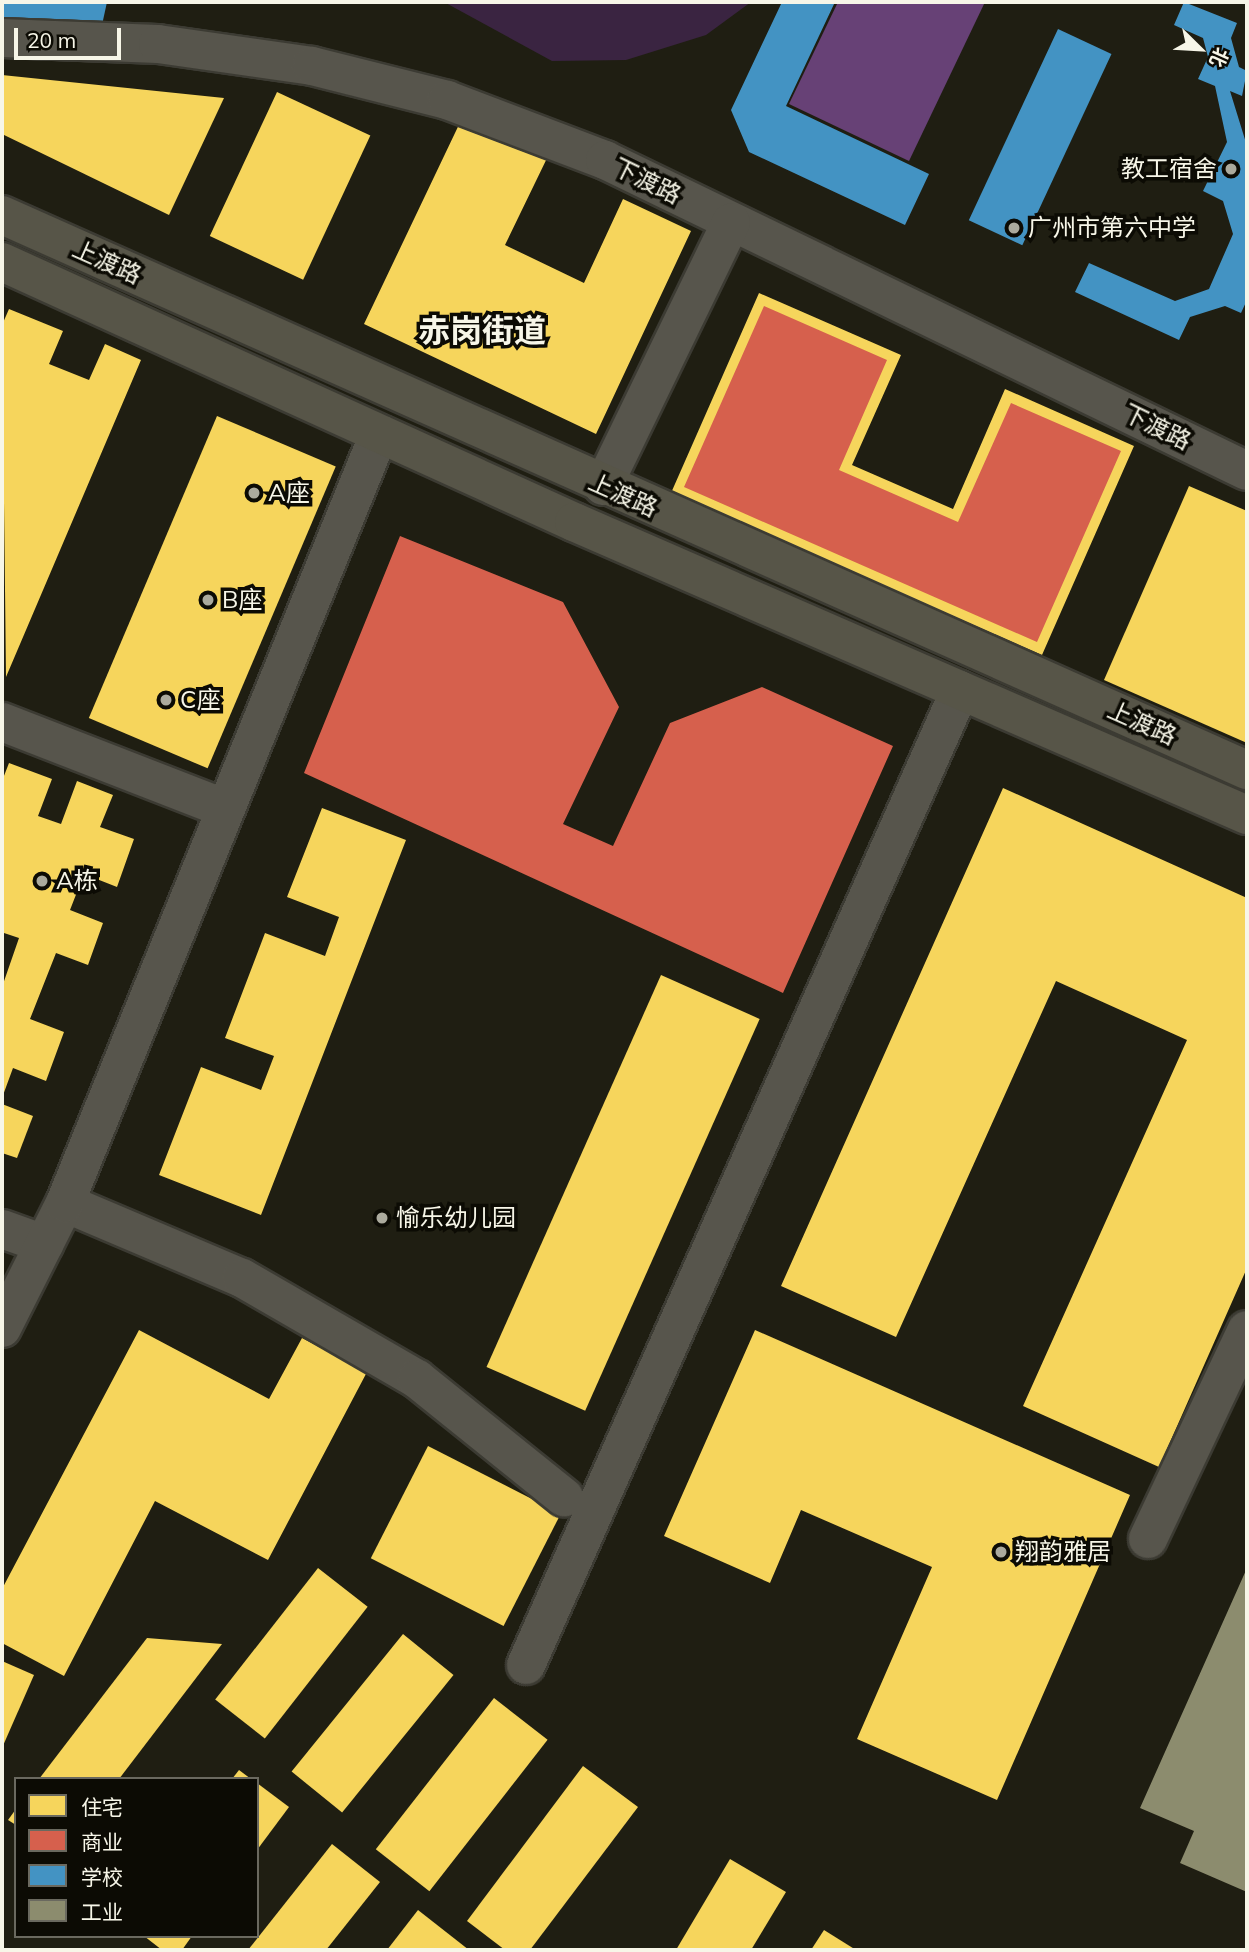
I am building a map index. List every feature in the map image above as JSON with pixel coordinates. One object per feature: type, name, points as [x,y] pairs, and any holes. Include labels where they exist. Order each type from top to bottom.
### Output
[{"type":"main road","name":"上渡路","points":[[2,215],[603,486],[1247,770]]},
{"type":"main road","name":"上渡路","points":[[2,262],[379,434],[1247,815]]},
{"type":"street","name":"下渡路","points":[[2,38],[158,44],[312,66],[434,96],[605,160],[1247,471]]},
{"type":"street","points":[[603,486],[732,222]]},
{"type":"street","points":[[2,1328],[65,1203],[379,434]]},
{"type":"street","points":[[526,1665],[960,690]]},
{"type":"street","points":[[2,722],[225,808]]},
{"type":"street","points":[[65,1203],[242,1278],[417,1379],[564,1497]]},
{"type":"street","points":[[2,1229],[44,1244]]},
{"type":"street","points":[[1148,1539],[1247,1330]]},
{"type":"shaded area","points":[[444,2],[751,2],[706,35],[626,60],[552,61]]},
{"type":"shaded area","points":[[838,2],[985,2],[909,161],[789,104]]},
{"type":"building: 住宅","points":[[2,75],[224,98],[169,215],[2,134]]},
{"type":"building: 住宅","points":[[277,92],[370,136],[303,280],[210,236]]},
{"type":"building: 住宅","points":[[465,112],[550,152],[505,245],[584,283],[623,199],[691,231],[596,434],[364,324]]},
{"type":"building: 住宅","points":[[759,293],[901,355],[852,465],[953,509],[1005,389],[1134,446],[1042,655],[671,493]]},
{"type":"building: 住宅","points":[[9,309],[63,331],[49,364],[89,380],[105,344],[141,360],[6,677],[2,325]]},
{"type":"building: 住宅","points":[[217,416],[336,466],[208,768],[89,718]]},
{"type":"building: 住宅","points":[[1189,486],[1247,511],[1247,743],[1104,680]]},
{"type":"building: 住宅","points":[[423,562],[566,626],[592,702],[535,837],[488,807],[526,714],[516,664],[477,644],[414,793],[339,753]]},
{"type":"building: 住宅","points":[[757,699],[880,754],[786,968],[726,943],[804,762],[763,744],[704,778],[651,902],[610,885],[668,743]]},
{"type":"building: 住宅","name":"A栋","points":[[9,763],[52,779],[38,816],[61,824],[77,781],[113,795],[100,827],[134,839],[117,887],[84,874],[70,910],[103,923],[88,965],[56,953],[30,1019],[64,1032],[46,1081],[13,1068],[2,1098],[2,987],[19,938],[4,933],[2,939],[2,781]]},
{"type":"building: 住宅","points":[[1003,788],[1247,898],[1247,1268],[1159,1467],[1023,1406],[1187,1040],[1056,981],[896,1337],[781,1286]]},
{"type":"building: 住宅","points":[[322,808],[406,840],[261,1215],[159,1175],[201,1067],[261,1090],[274,1056],[225,1038],[265,933],[325,956],[339,917],[287,897]]},
{"type":"building: 住宅","points":[[661,975],[760,1019],[585,1411],[487,1367]]},
{"type":"building: 住宅","points":[[2,1104],[33,1116],[17,1158],[2,1153]]},
{"type":"building: 住宅","points":[[139,1330],[269,1399],[302,1338],[367,1372],[268,1560],[155,1501],[64,1676],[2,1643],[2,1589]]},
{"type":"building: 住宅","name":"翔韵雅居","points":[[755,1330],[1130,1495],[997,1800],[857,1739],[932,1567],[801,1510],[770,1583],[664,1536]]},
{"type":"building: 住宅","points":[[428,1446],[561,1514],[504,1626],[371,1558]]},
{"type":"building: 住宅","points":[[318,1568],[368,1607],[265,1738],[215,1700]]},
{"type":"building: 住宅","points":[[403,1634],[454,1675],[342,1812],[292,1772]]},
{"type":"building: 住宅","points":[[147,1638],[222,1644],[121,1777],[41,1777]]},
{"type":"building: 住宅","points":[[2,1661],[34,1675],[2,1748]]},
{"type":"building: 住宅","points":[[494,1698],[548,1740],[429,1891],[376,1849]]},
{"type":"building: 住宅","points":[[583,1766],[638,1807],[530,1950],[505,1950],[467,1921]]},
{"type":"building: 住宅","points":[[239,1770],[248,1777],[234,1777]]},
{"type":"building: 住宅","points":[[259,1784],[289,1807],[259,1847]]},
{"type":"building: 住宅","points":[[14,1812],[14,1824],[8,1820]]},
{"type":"building: 住宅","points":[[332,1844],[380,1882],[326,1950],[248,1950]]},
{"type":"building: 住宅","points":[[730,1859],[786,1892],[751,1950],[676,1950]]},
{"type":"building: 住宅","points":[[418,1910],[469,1950],[387,1950]]},
{"type":"building: 住宅","points":[[824,1930],[856,1950],[811,1950]]},
{"type":"building: 住宅","points":[[147,1938],[191,1938],[182,1950],[162,1950]]},
{"type":"building: 商业","points":[[764,306],[887,360],[839,470],[958,522],[1011,403],[1121,451],[1037,642],[684,487]]},
{"type":"building: 商业","points":[[400,536],[563,602],[619,707],[563,824],[613,846],[670,723],[762,687],[893,746],[783,993],[304,773]]},
{"type":"building: 学校","points":[[2,2],[107,2],[100,34],[2,18]]},
{"type":"building: 学校","points":[[782,2],[835,2],[786,106],[929,174],[905,225],[749,152],[731,110]]},
{"type":"building: 学校","name":"教工宿舍","points":[[1184,2],[1237,23],[1231,38],[1239,67],[1247,71],[1242,96],[1230,91],[1247,146],[1247,300],[1241,313],[1225,306],[1190,317],[1179,340],[1075,292],[1089,263],[1175,301],[1209,289],[1233,234],[1223,201],[1203,191],[1227,142],[1215,86],[1198,79],[1208,57],[1203,38],[1174,25]]},
{"type":"building: 学校","name":"教工宿舍","points":[[1058,29],[1111,54],[1022,245],[969,220]]},
{"type":"building: 工业","points":[[1247,1568],[1247,1892],[1180,1863],[1194,1831],[1140,1808]]},
{"type":"place","name":"教工宿舍","points":[[1231,169]]},
{"type":"place","name":"广州市第六中学","points":[[1014,228]]},
{"type":"place","name":"A座","points":[[254,493]]},
{"type":"place","name":"B座","points":[[208,600]]},
{"type":"place","name":"C座","points":[[166,700]]},
{"type":"place","name":"A栋","points":[[42,881]]},
{"type":"place","name":"愉乐幼儿园","points":[[382,1218]]},
{"type":"place","name":"翔韵雅居","points":[[1001,1552]]},
{"type":"district","name":"赤岗街道","points":[[482,330]]}]
